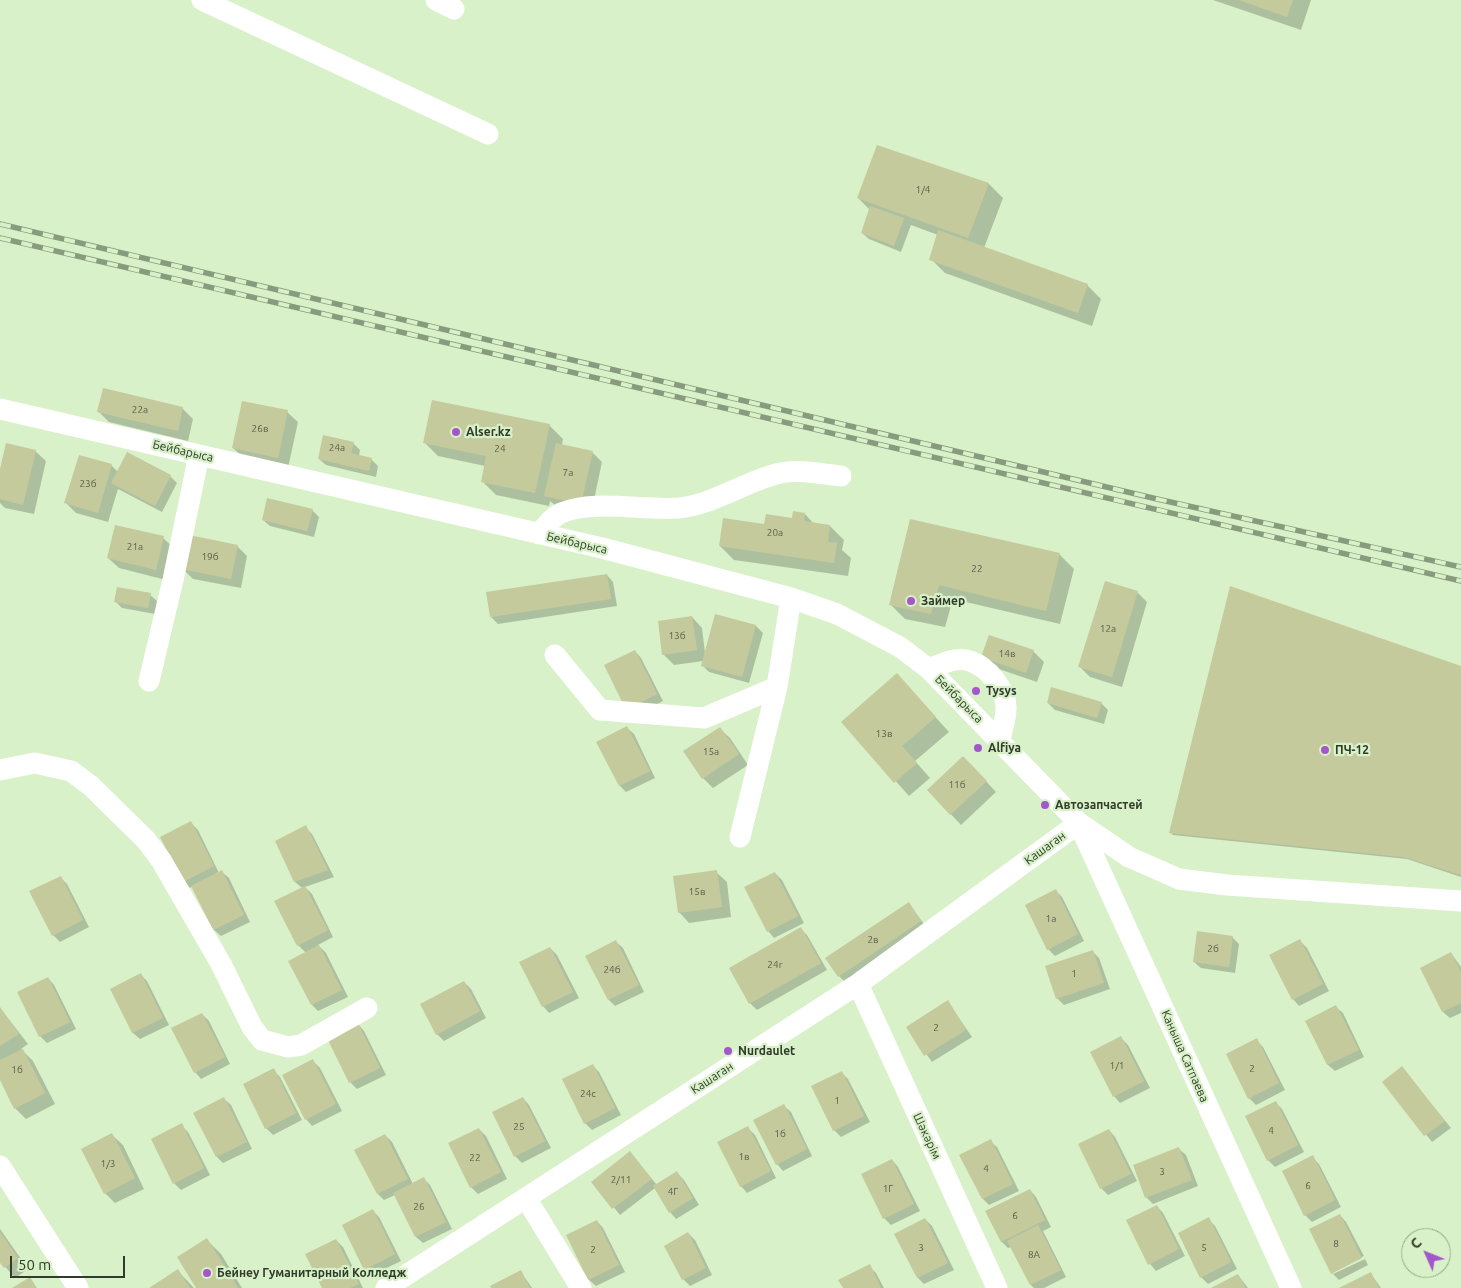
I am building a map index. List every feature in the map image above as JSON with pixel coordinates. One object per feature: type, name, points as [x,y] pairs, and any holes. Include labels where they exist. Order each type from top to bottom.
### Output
[{"type":"street","points":[[202,0],[488,134]]},
{"type":"street","name":"Бейбарыса","points":[[0,409],[539,534],[791,598],[837,614],[868,628],[900,647],[928,669],[1000,740],[1079,823]]},
{"type":"street","points":[[149,681],[173,580],[199,455]]},
{"type":"street","points":[[539,534],[554,517],[574,509],[595,506],[680,508],[712,500],[779,473],[797,471],[841,476]]},
{"type":"street","points":[[740,837],[777,687],[791,598]]},
{"type":"street","points":[[555,655],[600,710],[704,718],[777,687]]},
{"type":"street","points":[[928,669],[954,660],[970,660],[988,672],[1003,692],[1007,709],[1000,740]]},
{"type":"street","points":[[0,770],[35,764],[71,771],[90,786],[146,840],[161,860],[221,964],[252,1027],[262,1040],[288,1048],[301,1044],[367,1008]]},
{"type":"street","points":[[1079,823],[1129,857],[1179,879],[1227,885],[1461,901]]},
{"type":"street","name":"Кашаган","points":[[386,1288],[858,984],[1079,823]]},
{"type":"street","name":"Каныша Сатпаева","points":[[1079,823],[1291,1288]]},
{"type":"street","name":"Шәкәрім","points":[[858,984],[997,1288]]},
{"type":"street","points":[[0,1166],[78,1288]]},
{"type":"street","points":[[526,1198],[580,1288]]},
{"type":"building","points":[[1239,0],[1293,0],[1287,17]]},
{"type":"building","points":[[877,145],[989,183],[968,238],[857,198]]},
{"type":"building","points":[[870,206],[904,218],[894,246],[861,233]]},
{"type":"building","points":[[938,230],[1088,284],[1078,313],[929,260]]},
{"type":"building","points":[[103,388],[183,407],[178,431],[97,412]]},
{"type":"building","points":[[432,400],[550,424],[535,493],[481,482],[486,456],[423,443]]},
{"type":"building","points":[[242,401],[288,410],[278,458],[232,448]]},
{"type":"building","points":[[323,435],[354,442],[351,453],[372,458],[369,471],[318,459]]},
{"type":"building","points":[[6,443],[36,450],[23,505],[0,499],[0,469]]},
{"type":"building","points":[[556,443],[593,451],[581,504],[544,496]]},
{"type":"building","points":[[127,452],[171,475],[155,506],[111,483]]},
{"type":"building","points":[[79,455],[112,464],[98,513],[64,503]]},
{"type":"building","points":[[267,498],[313,509],[307,531],[262,520]]},
{"type":"building","points":[[793,511],[805,513],[804,521],[830,525],[828,542],[837,543],[834,563],[719,546],[723,518],[764,524],[766,514],[792,518]]},
{"type":"building","points":[[910,519],[1060,553],[1046,611],[939,585],[931,614],[889,605]]},
{"type":"building","points":[[115,525],[164,536],[156,570],[107,558]]},
{"type":"building","points":[[189,535],[238,545],[231,579],[182,569]]},
{"type":"building","points":[[607,574],[611,599],[490,617],[486,592]]},
{"type":"building","points":[[1105,581],[1138,591],[1112,677],[1078,667]]},
{"type":"building","name":"ПЧ-12","points":[[1230,586],[1461,666],[1461,875],[1403,857],[1169,833]]},
{"type":"building","points":[[117,587],[151,593],[148,608],[114,602]]},
{"type":"building","points":[[715,614],[756,625],[742,677],[701,666]]},
{"type":"building","points":[[692,616],[697,650],[662,655],[658,621]]},
{"type":"building","points":[[989,635],[1034,650],[1026,673],[981,657]]},
{"type":"building","points":[[635,650],[657,694],[626,710],[604,665]]},
{"type":"building","points":[[897,673],[936,717],[902,746],[917,763],[894,783],[841,722]]},
{"type":"building","points":[[1051,687],[1102,702],[1097,718],[1047,703]]},
{"type":"building","points":[[627,726],[650,771],[619,786],[596,742]]},
{"type":"building","points":[[720,727],[739,754],[702,779],[683,751]]},
{"type":"building","points":[[963,756],[987,781],[950,815],[927,790]]},
{"type":"building","points":[[191,821],[214,866],[183,882],[160,837]]},
{"type":"building","points":[[306,825],[328,870],[294,882],[275,841]]},
{"type":"building","points":[[222,870],[244,915],[213,930],[191,886]]},
{"type":"building","points":[[717,870],[722,907],[678,913],[673,876]]},
{"type":"building","points":[[775,872],[798,916],[767,932],[744,887]]},
{"type":"building","points":[[61,876],[83,920],[52,936],[29,891]]},
{"type":"building","points":[[305,886],[328,930],[297,946],[274,901]]},
{"type":"building","points":[[1056,889],[1078,934],[1047,950],[1025,905]]},
{"type":"building","points":[[909,902],[921,921],[838,977],[825,958]]},
{"type":"building","points":[[801,927],[821,963],[749,1004],[729,968]]},
{"type":"building","points":[[1197,931],[1233,936],[1229,967],[1193,962]]},
{"type":"building","points":[[1300,939],[1323,984],[1292,1000],[1269,955]]},
{"type":"building","points":[[616,940],[639,985],[608,1000],[585,956]]},
{"type":"building","points":[[319,945],[342,990],[311,1005],[288,961]]},
{"type":"building","points":[[550,947],[573,992],[542,1007],[519,962]]},
{"type":"building","points":[[1093,950],[1104,983],[1056,999],[1045,966]]},
{"type":"building","points":[[1451,952],[1461,972],[1461,1003],[1442,1012],[1420,968]]},
{"type":"building","points":[[141,973],[163,1018],[132,1033],[110,989]]},
{"type":"building","points":[[48,977],[70,1022],[39,1037],[17,992]]},
{"type":"building","points":[[464,981],[480,1011],[436,1035],[420,1004]]},
{"type":"building","points":[[948,1000],[966,1030],[924,1056],[906,1027]]},
{"type":"building","points":[[1336,1005],[1359,1050],[1327,1065],[1305,1021]]},
{"type":"building","points":[[0,1007],[19,1034],[0,1046]]},
{"type":"building","points":[[202,1013],[225,1057],[194,1073],[171,1028]]},
{"type":"building","points":[[358,1023],[380,1068],[349,1083],[327,1038]]},
{"type":"building","points":[[1121,1036],[1144,1081],[1113,1097],[1090,1052]]},
{"type":"building","points":[[1257,1038],[1279,1083],[1248,1099],[1226,1054]]},
{"type":"building","points":[[23,1049],[45,1093],[14,1109],[0,1080],[0,1060]]},
{"type":"building","points":[[313,1059],[336,1104],[305,1120],[282,1075]]},
{"type":"building","points":[[593,1064],[615,1108],[584,1124],[562,1079]]},
{"type":"building","points":[[1402,1066],[1445,1121],[1424,1136],[1382,1082]]},
{"type":"building","points":[[274,1068],[296,1113],[265,1129],[243,1084]]},
{"type":"building","points":[[842,1071],[864,1116],[833,1131],[811,1086]]},
{"type":"building","points":[[224,1097],[247,1142],[216,1157],[193,1113]]},
{"type":"building","points":[[523,1097],[545,1141],[514,1157],[492,1112]]},
{"type":"building","points":[[1276,1101],[1298,1145],[1267,1161],[1245,1116]]},
{"type":"building","points":[[784,1104],[807,1149],[776,1165],[753,1120]]},
{"type":"building","points":[[182,1123],[204,1168],[173,1184],[151,1139]]},
{"type":"building","points":[[748,1126],[771,1171],[740,1187],[717,1142]]},
{"type":"building","points":[[479,1128],[501,1172],[470,1188],[448,1143]]},
{"type":"building","points":[[1109,1129],[1131,1174],[1100,1189],[1078,1144]]},
{"type":"building","points":[[112,1133],[135,1178],[104,1194],[81,1149]]},
{"type":"building","points":[[385,1134],[408,1179],[377,1194],[354,1150]]},
{"type":"building","points":[[991,1139],[1013,1184],[982,1199],[959,1155]]},
{"type":"building","points":[[1179,1147],[1192,1180],[1145,1198],[1133,1165]]},
{"type":"building","points":[[630,1151],[652,1179],[612,1209],[591,1182]]},
{"type":"building","points":[[1313,1155],[1335,1200],[1304,1216],[1282,1171]]},
{"type":"building","points":[[892,1159],[914,1204],[883,1219],[861,1174]]},
{"type":"building","points":[[677,1171],[693,1198],[669,1213],[653,1186]]},
{"type":"building","points":[[424,1177],[446,1222],[415,1237],[393,1193]]},
{"type":"building","points":[[1030,1189],[1045,1220],[1001,1242],[985,1211]]},
{"type":"building","points":[[1157,1205],[1179,1249],[1148,1265],[1126,1220]]},
{"type":"building","points":[[373,1209],[395,1254],[364,1270],[342,1225]]},
{"type":"building","points":[[1340,1214],[1362,1258],[1331,1274],[1309,1229]]},
{"type":"building","points":[[1209,1217],[1231,1262],[1200,1278],[1178,1233]]},
{"type":"building","points":[[925,1218],[948,1263],[917,1278],[894,1234]]},
{"type":"building","points":[[597,1220],[619,1265],[588,1280],[566,1235]]},
{"type":"building","points":[[1038,1225],[1061,1270],[1030,1285],[1007,1241]]},
{"type":"building","points":[[0,1232],[18,1258],[4,1268],[0,1263]]},
{"type":"building","points":[[688,1232],[706,1268],[682,1280],[664,1246]]},
{"type":"building","name":"Бейнеу Гуманитарный Колледж","points":[[207,1238],[238,1288],[196,1288],[177,1257]]},
{"type":"building","points":[[336,1239],[359,1284],[350,1288],[322,1288],[305,1254]]},
{"type":"building","points":[[870,1264],[881,1288],[843,1288],[838,1280]]},
{"type":"building","points":[[178,1269],[190,1288],[149,1288]]},
{"type":"building","points":[[521,1270],[530,1288],[491,1288],[490,1286]]},
{"type":"building","points":[[1371,1272],[1379,1288],[1339,1288]]},
{"type":"building","points":[[1238,1274],[1246,1288],[1211,1288]]},
{"type":"building","points":[[30,1277],[37,1288],[12,1288]]},
{"type":"railway","points":[[0,224],[1157,499],[1461,567]]},
{"type":"railway","points":[[0,238],[1461,581]]},
{"type":"place","name":"Alser.kz","points":[[456,432]]},
{"type":"place","name":"Займер","points":[[911,601]]},
{"type":"place","name":"Tysys","points":[[976,691]]},
{"type":"place","name":"Alfiya","points":[[978,748]]},
{"type":"place","name":"ПЧ-12","points":[[1325,750]]},
{"type":"place","name":"Автозапчастей","points":[[1045,805]]},
{"type":"place","name":"Nurdaulet","points":[[728,1051]]},
{"type":"place","name":"Бейнеу Гуманитарный Колледж","points":[[207,1273]]}]
